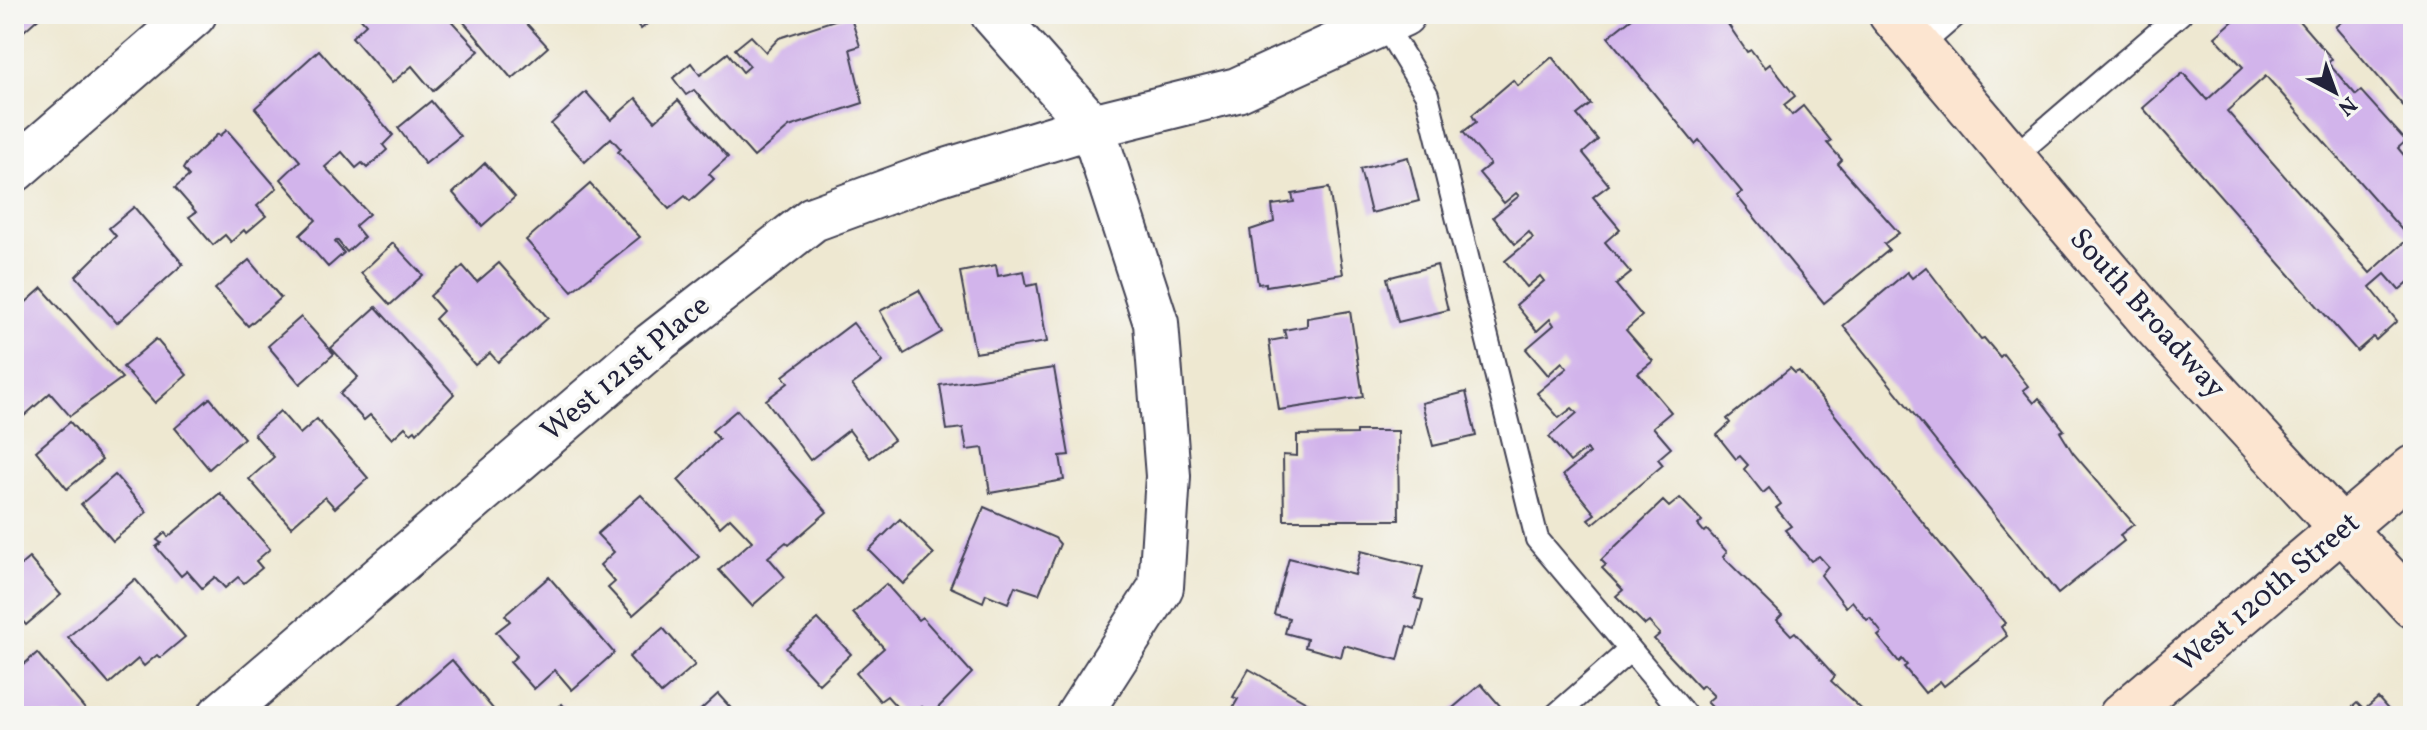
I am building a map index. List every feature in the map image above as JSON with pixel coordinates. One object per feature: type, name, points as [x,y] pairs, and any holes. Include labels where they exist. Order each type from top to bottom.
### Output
[{"type":"main road","name":"South Broadway","points":[[1891,14],[2149,319],[2413,606]]},
{"type":"main road","name":"West 120th Street","points":[[2121,716],[2343,531],[2413,468]]},
{"type":"street","points":[[14,170],[194,14]]},
{"type":"street","points":[[993,14],[1092,126],[1156,323],[1168,476],[1161,587],[1078,716]]},
{"type":"street","name":"West 121st Place","points":[[220,716],[653,344],[813,219],[930,176],[1092,126],[1237,90],[1389,18]]},
{"type":"lane","points":[[1919,47],[1957,14]]},
{"type":"lane","points":[[2011,159],[2180,14]]},
{"type":"lane","points":[[1389,18],[1427,95],[1537,539],[1686,716]]},
{"type":"lane","points":[[1555,716],[1630,650]]},
{"type":"building","points":[[14,14],[43,14],[24,31]]},
{"type":"building","points":[[357,14],[445,14],[479,51],[433,91],[412,66],[392,83],[352,37],[366,24]]},
{"type":"building","points":[[457,14],[518,14],[548,47],[512,79]]},
{"type":"building","points":[[628,14],[659,14],[641,29]]},
{"type":"building","points":[[1637,14],[1721,14],[1747,52],[1751,50],[1765,68],[1770,64],[1795,96],[1784,105],[1792,115],[1803,106],[1831,141],[1827,143],[1842,160],[1838,164],[1899,233],[1884,244],[1889,250],[1824,303],[1737,196],[1742,192],[1699,140],[1695,144],[1608,37]]},
{"type":"building","points":[[2241,14],[2293,14],[2332,59],[2328,63],[2356,95],[2361,91],[2406,141],[2398,148],[2413,166],[2413,278],[2399,290],[2385,274],[2370,287],[2397,321],[2376,340],[2373,337],[2357,351],[2143,108],[2183,73],[2207,100],[2243,67],[2215,37]],"holes":[[[2266,76],[2409,238],[2370,273],[2227,111]]]},
{"type":"building","points":[[2351,14],[2413,14],[2413,117],[2335,27]]},
{"type":"building","points":[[850,15],[860,46],[850,49],[863,103],[789,127],[754,157],[694,90],[686,95],[673,78],[691,63],[700,75],[728,53],[743,72],[750,66],[735,49],[751,36],[766,52],[779,38]]},
{"type":"building","points":[[319,50],[393,135],[383,145],[387,150],[367,168],[362,163],[356,168],[342,152],[325,167],[369,214],[355,226],[364,237],[347,252],[337,240],[335,242],[344,253],[328,267],[300,235],[316,220],[281,179],[300,161],[255,108]]},
{"type":"building","points":[[1552,57],[1591,104],[1577,115],[1598,140],[1583,153],[1609,185],[1593,197],[1620,229],[1605,242],[1631,273],[1616,285],[1642,316],[1626,330],[1653,361],[1638,373],[1671,412],[1653,427],[1671,448],[1658,459],[1663,465],[1593,524],[1588,519],[1595,514],[1563,475],[1590,453],[1587,449],[1570,462],[1549,437],[1577,413],[1572,408],[1559,418],[1537,393],[1567,368],[1562,362],[1548,375],[1526,349],[1554,325],[1550,319],[1537,331],[1516,305],[1544,281],[1540,276],[1527,287],[1505,261],[1533,238],[1529,232],[1515,244],[1493,217],[1519,196],[1516,193],[1504,203],[1479,173],[1490,164],[1463,132],[1476,122],[1472,115],[1513,80],[1518,86]]},
{"type":"building","points":[[586,92],[611,120],[636,98],[655,121],[678,100],[728,157],[709,174],[714,179],[690,201],[685,196],[669,209],[618,152],[621,149],[611,138],[585,162],[551,124]]},
{"type":"building","points":[[431,101],[460,136],[425,164],[398,128]]},
{"type":"building","points":[[227,130],[277,188],[257,206],[266,216],[231,242],[225,235],[213,245],[189,217],[196,212],[175,188],[189,176],[183,169],[186,164],[218,134],[220,136]]},
{"type":"building","points":[[1408,157],[1419,201],[1371,213],[1360,169]]},
{"type":"building","points":[[485,163],[515,197],[482,226],[453,193]]},
{"type":"building","points":[[590,184],[640,237],[572,291],[526,240]]},
{"type":"building","points":[[1329,188],[1343,274],[1266,286],[1266,283],[1258,284],[1250,230],[1274,222],[1272,205],[1294,202],[1292,194]]},
{"type":"building","points":[[134,207],[183,264],[117,323],[76,276],[116,236],[109,228]]},
{"type":"building","points":[[393,243],[423,275],[390,305],[361,273]]},
{"type":"building","points":[[249,260],[281,298],[248,326],[215,289]]},
{"type":"building","points":[[499,263],[548,318],[498,362],[490,353],[475,365],[435,319],[443,311],[430,296],[463,266],[477,282]]},
{"type":"building","points":[[996,265],[998,276],[1024,271],[1027,286],[1037,284],[1047,342],[975,353],[960,272]]},
{"type":"building","points":[[1437,265],[1448,310],[1398,322],[1387,278]]},
{"type":"building","points":[[1926,267],[1981,339],[1984,338],[2000,357],[2003,354],[2028,386],[2023,390],[2034,403],[2039,398],[2064,430],[2060,432],[2073,453],[2134,524],[2120,535],[2124,541],[2058,594],[1843,326],[1907,272],[1912,278]]},
{"type":"building","points":[[42,288],[122,378],[70,416],[50,393],[14,425],[14,313]]},
{"type":"building","points":[[919,290],[942,332],[904,354],[880,311]]},
{"type":"building","points":[[376,307],[454,394],[417,433],[415,430],[411,433],[405,427],[392,439],[370,415],[364,420],[340,394],[358,377],[331,348]]},
{"type":"building","points":[[1350,311],[1363,397],[1279,410],[1269,341],[1286,338],[1284,330],[1307,326],[1307,318]]},
{"type":"building","points":[[301,317],[334,354],[300,384],[268,346]]},
{"type":"building","points":[[853,323],[883,362],[852,385],[894,440],[870,458],[849,430],[810,460],[766,400],[788,383],[783,376]]},
{"type":"building","points":[[156,339],[187,375],[155,403],[123,367]]},
{"type":"building","points":[[1054,368],[1069,455],[1060,456],[1064,480],[990,493],[983,448],[967,450],[963,428],[947,430],[940,385]]},
{"type":"building","points":[[1790,368],[1795,373],[1799,371],[2005,623],[2001,627],[2007,636],[1944,686],[1940,681],[1925,693],[1904,667],[1907,665],[1902,659],[1899,662],[1878,636],[1882,633],[1870,618],[1867,620],[1852,601],[1846,607],[1821,575],[1828,566],[1819,556],[1811,561],[1785,530],[1791,526],[1776,508],[1781,504],[1769,488],[1763,493],[1744,469],[1748,465],[1740,456],[1736,459],[1717,435],[1730,423],[1727,419]]},
{"type":"building","points":[[1466,392],[1476,436],[1433,446],[1422,403]]},
{"type":"building","points":[[210,398],[244,438],[209,469],[175,428]]},
{"type":"building","points":[[737,410],[827,512],[789,545],[786,542],[768,557],[785,577],[752,606],[719,570],[752,541],[730,518],[720,527],[678,480],[719,439],[712,431]]},
{"type":"building","points":[[280,411],[300,434],[317,419],[368,478],[335,508],[325,497],[291,527],[249,479],[274,457],[254,434]]},
{"type":"building","points":[[70,422],[102,460],[67,489],[36,451]]},
{"type":"building","points":[[1356,431],[1398,431],[1399,520],[1284,520],[1283,455],[1297,456],[1297,435],[1356,434]]},
{"type":"building","points":[[115,475],[147,512],[113,541],[81,504]]},
{"type":"building","points":[[220,493],[270,549],[256,561],[262,568],[244,583],[238,577],[225,588],[215,577],[202,588],[187,571],[181,576],[156,547],[161,543],[157,540],[165,533],[168,537]]},
{"type":"building","points":[[641,495],[699,557],[633,615],[608,588],[615,582],[600,565],[614,552],[597,534]]},
{"type":"building","points":[[1680,498],[1702,521],[1698,525],[1704,532],[1707,530],[1727,552],[1723,557],[1782,615],[1777,620],[1791,635],[1795,632],[1835,676],[1831,681],[1869,716],[1721,716],[1707,702],[1714,696],[1703,685],[1700,688],[1654,639],[1660,634],[1649,622],[1645,625],[1616,596],[1623,590],[1602,568],[1606,565],[1601,560],[1663,501],[1669,507]]},
{"type":"building","points":[[984,507],[1055,538],[1060,544],[1039,594],[1015,586],[1008,603],[986,594],[983,602],[950,587]]},
{"type":"building","points":[[900,519],[934,554],[903,584],[869,550]]},
{"type":"building","points":[[1361,551],[1423,567],[1415,598],[1423,600],[1415,629],[1407,626],[1398,660],[1344,645],[1341,657],[1305,647],[1307,639],[1285,633],[1289,618],[1274,614],[1289,558],[1355,575]]},
{"type":"building","points":[[29,558],[61,595],[26,625],[14,610],[14,571]]},
{"type":"building","points":[[549,577],[614,653],[572,690],[555,670],[534,689],[510,662],[517,656],[496,632],[510,621],[505,615]]},
{"type":"building","points":[[135,579],[185,637],[160,658],[157,655],[144,666],[138,659],[109,684],[68,637]]},
{"type":"building","points":[[886,584],[918,620],[922,617],[972,673],[933,713],[930,710],[927,713],[922,707],[911,716],[905,716],[887,696],[880,701],[856,673],[884,648],[853,613]]},
{"type":"building","points":[[818,619],[851,654],[819,684],[786,648]]},
{"type":"building","points":[[663,628],[695,665],[661,694],[629,657]]},
{"type":"building","points":[[37,653],[91,716],[14,716],[14,673]]},
{"type":"building","points":[[452,660],[499,716],[405,716],[398,707]]},
{"type":"building","points":[[1249,669],[1331,716],[1228,716],[1238,699],[1233,697]]},
{"type":"building","points":[[1481,684],[1509,716],[1449,716],[1447,713]]},
{"type":"building","points":[[718,694],[738,716],[694,716]]},
{"type":"building","points":[[2378,698],[2394,716],[2342,716],[2357,703],[2364,710]]},
{"type":"building","points":[[562,704],[572,716],[548,716]]}]
